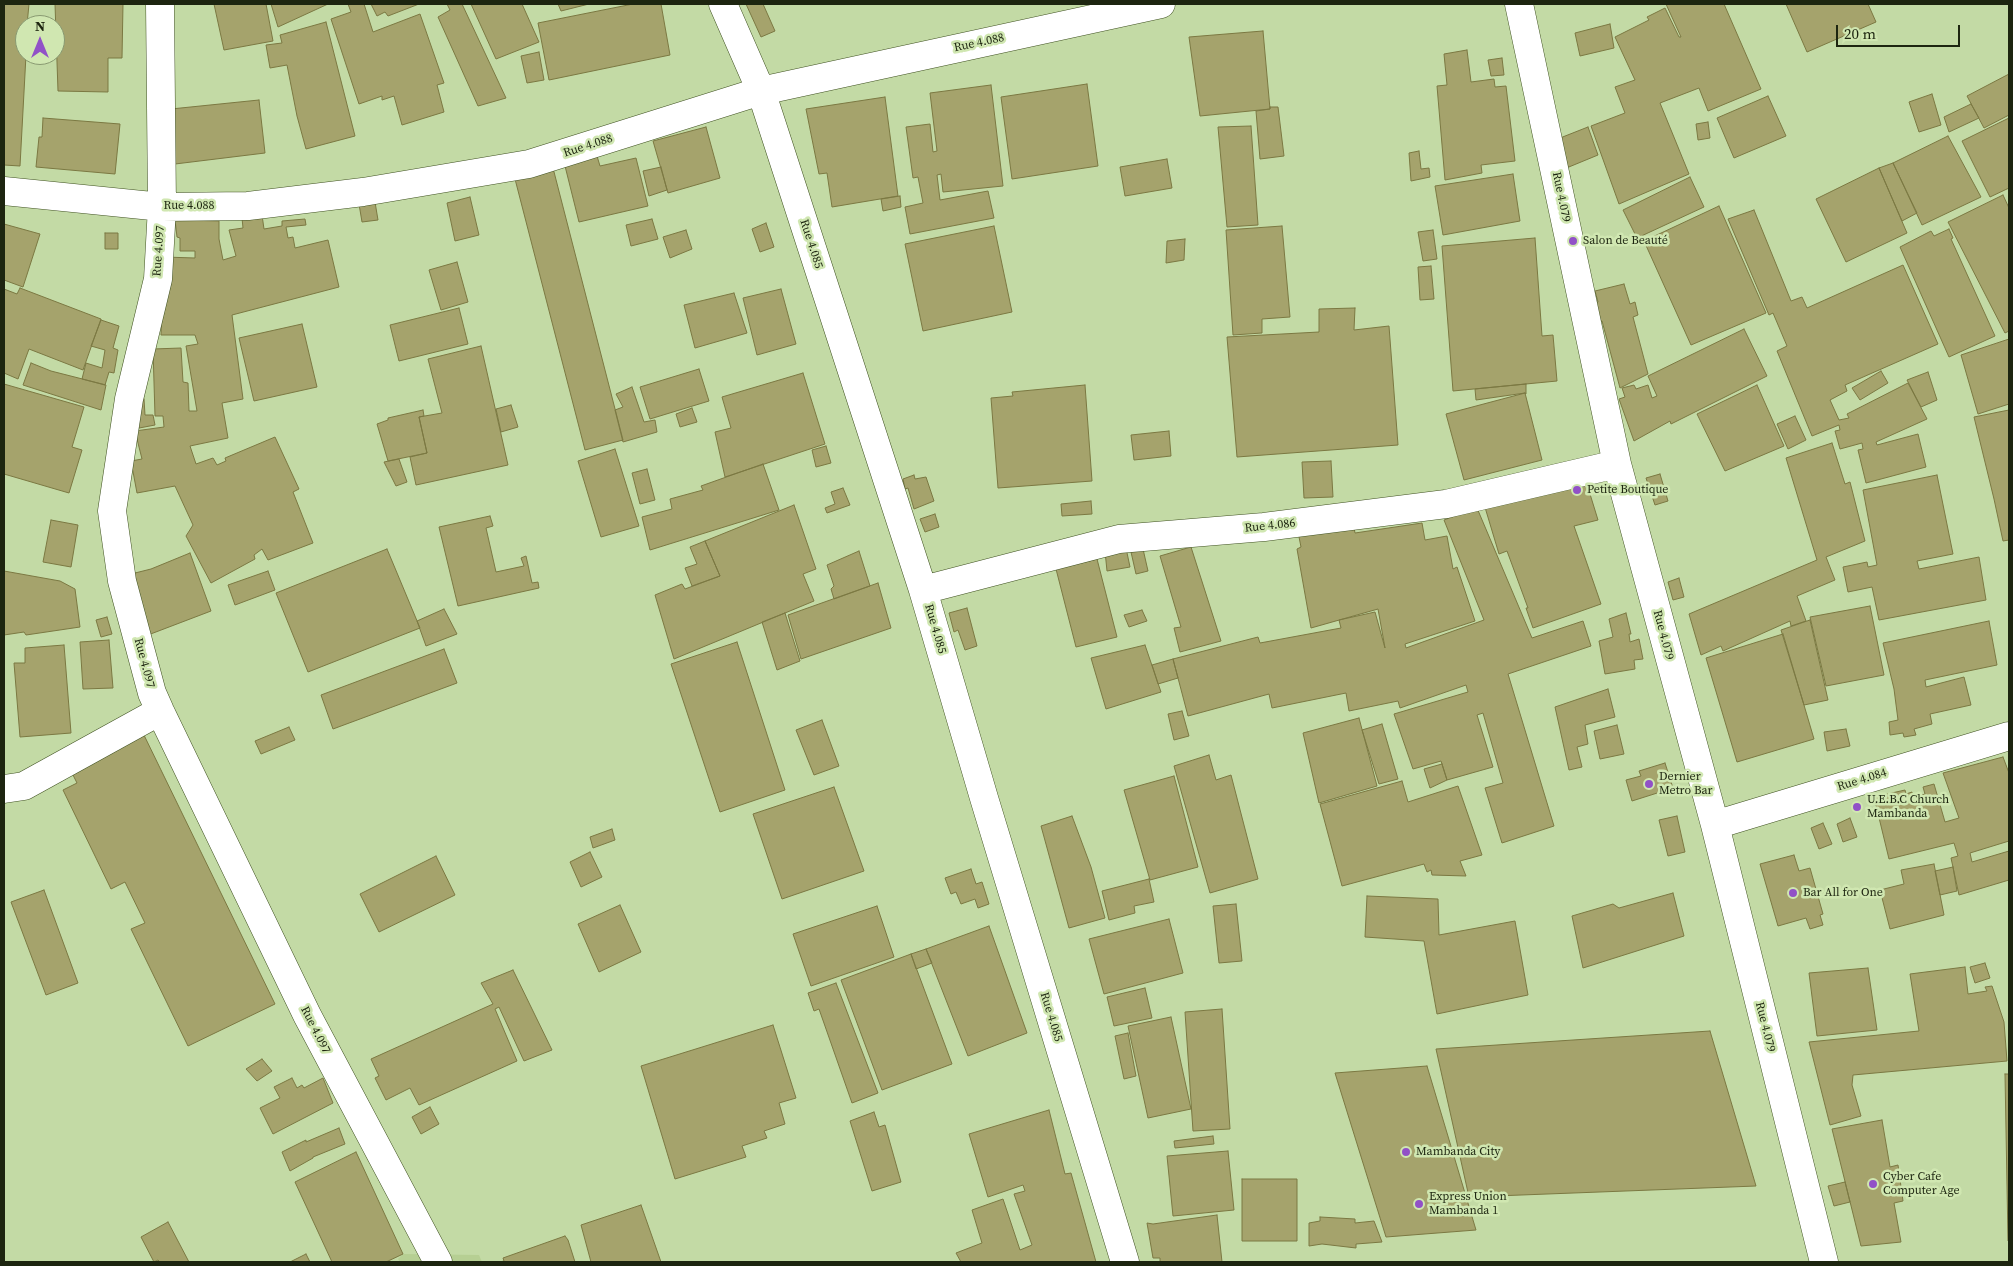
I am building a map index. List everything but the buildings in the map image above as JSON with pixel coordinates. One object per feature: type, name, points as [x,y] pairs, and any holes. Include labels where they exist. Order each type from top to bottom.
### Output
[{"type":"street","name":"Rue 4.097","points":[[160,4],[162,207],[158,279],[129,399],[112,511],[122,581],[152,693],[160,711],[307,1015],[438,1262]]},
{"type":"street","name":"Rue 4.085","points":[[723,4],[761,91],[923,590],[984,798],[1126,1262]]},
{"type":"street","name":"Rue 4.088","points":[[4,191],[162,207],[248,206],[363,192],[529,164],[761,91],[1161,4]]},
{"type":"street","name":"Rue 4.079","points":[[1519,4],[1617,464],[1715,825],[1824,1262]]},
{"type":"street","name":"Rue 4.086","points":[[923,590],[1119,539],[1264,528],[1446,504],[1617,464]]},
{"type":"street","points":[[4,789],[24,786],[160,711]]},
{"type":"street","name":"Rue 4.084","points":[[1715,825],[2009,736]]},
{"type":"shaded area","points":[[403,1254],[479,1255],[482,1262],[400,1262],[398,1259]]},
{"type":"place","name":"Salon de Beauté","points":[[1573,241]]},
{"type":"place","name":"Petite Boutique","points":[[1577,490]]},
{"type":"place","name":"Dernier Metro Bar","points":[[1649,784]]},
{"type":"place","name":"U.E.B.C Church Mambanda","points":[[1857,807]]},
{"type":"place","name":"Bar All for One","points":[[1793,893]]},
{"type":"place","name":"Mambanda City","points":[[1406,1152]]},
{"type":"place","name":"Cyber Cafe Computer Age","points":[[1873,1184]]},
{"type":"place","name":"Express Union Mambanda 1","points":[[1419,1204]]}]
